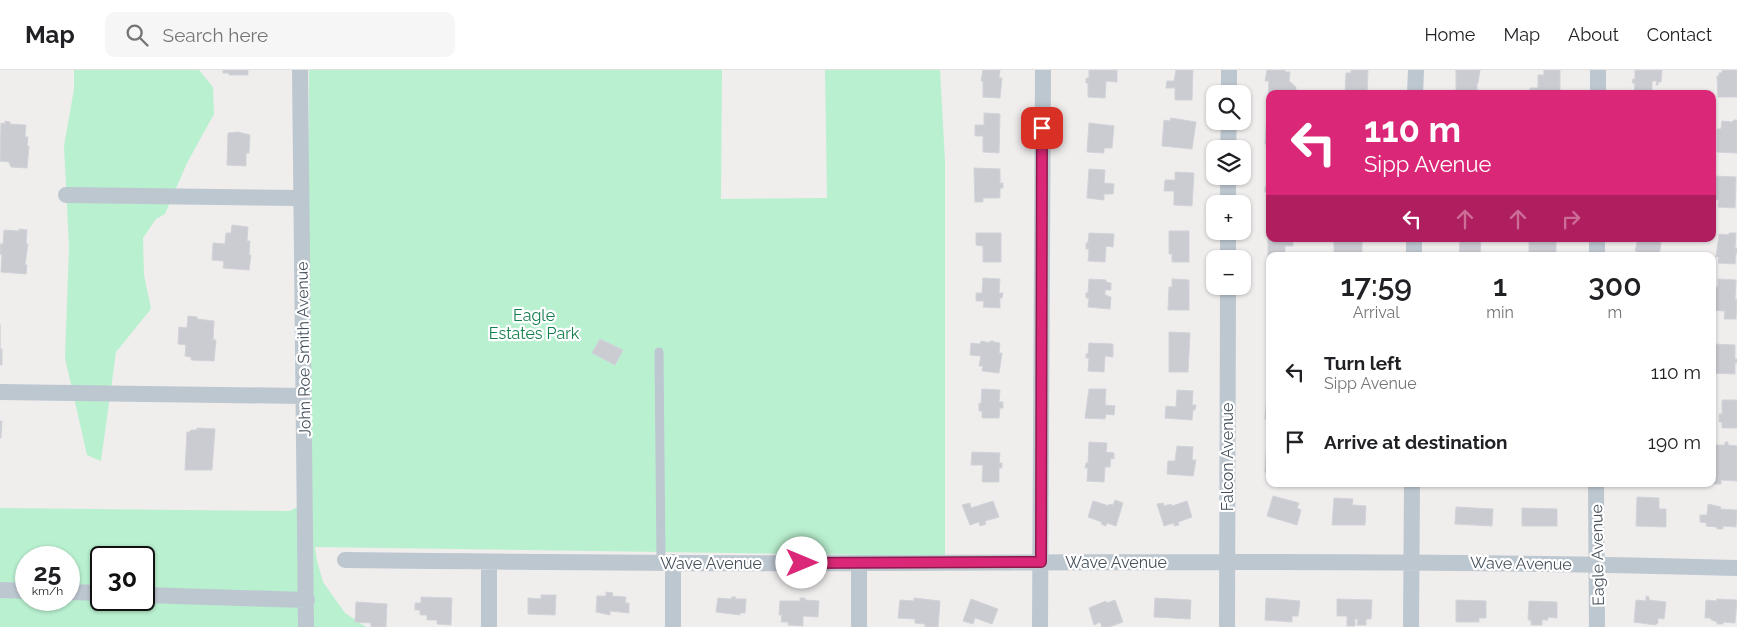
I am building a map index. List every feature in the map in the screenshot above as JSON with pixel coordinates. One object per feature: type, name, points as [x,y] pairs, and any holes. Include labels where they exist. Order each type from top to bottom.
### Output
[{"type":"street","name":"John Roe Smith Avenue","points":[[300,70],[306,627]]},
{"type":"street","points":[[1040,627],[1043,70]]},
{"type":"street","points":[[1229,70],[1229,85]]},
{"type":"street","points":[[1415,90],[1416,70]]},
{"type":"street","points":[[1598,70],[1598,90]]},
{"type":"street","points":[[66,195],[301,198]]},
{"type":"street","name":"Falcon Avenue","points":[[1228,295],[1228,627]]},
{"type":"street","points":[[0,392],[303,396]]},
{"type":"street","points":[[1411,627],[1412,487]]},
{"type":"street","name":"Eagle Avenue","points":[[1596,487],[1597,627]]},
{"type":"street","name":"Wave Avenue","points":[[344,560],[859,564],[1228,561],[1412,562],[1737,568]]},
{"type":"street","points":[[489,562],[489,627]]},
{"type":"street","points":[[667,562],[673,627]]},
{"type":"street","points":[[858,627],[859,564]]},
{"type":"street","points":[[0,590],[15,591]]},
{"type":"street","points":[[155,595],[307,600]]},
{"type":"lane","points":[[660,352],[667,562]]},
{"type":"green space","points":[[74,70],[199,70],[213,87],[214,114],[187,163],[165,214],[156,219],[143,238],[144,275],[151,309],[116,352],[101,461],[87,455],[65,358],[69,247],[64,146],[74,89]]},
{"type":"green space","name":"Eagle Estates Park","points":[[309,70],[722,70],[721,199],[827,198],[825,70],[940,70],[945,161],[945,556],[315,547],[323,582],[345,613],[366,627],[0,627],[0,508],[290,511],[308,501]]},
{"type":"building","points":[[223,70],[248,70],[248,75],[229,75],[229,73],[223,73]]},
{"type":"building","points":[[983,70],[1000,70],[999,78],[1002,78],[1000,98],[983,97],[983,81],[981,81]]},
{"type":"building","points":[[1089,70],[1117,70],[1117,82],[1106,81],[1105,98],[1088,97],[1086,78],[1089,78]]},
{"type":"building","points":[[1176,70],[1193,70],[1192,100],[1175,100],[1175,88],[1166,88],[1167,81],[1174,81]]},
{"type":"building","points":[[1267,70],[1285,70],[1285,72],[1290,72],[1289,81],[1296,87],[1296,90],[1269,90],[1269,81],[1265,81]]},
{"type":"building","points":[[1351,70],[1368,70],[1367,90],[1345,90],[1346,73],[1351,73]]},
{"type":"building","points":[[1456,70],[1480,70],[1477,90],[1456,90]]},
{"type":"building","points":[[1544,70],[1560,70],[1560,90],[1530,90],[1530,88],[1538,88],[1538,75],[1544,75]]},
{"type":"building","points":[[1635,70],[1662,70],[1661,82],[1658,82],[1658,85],[1656,85],[1657,81],[1652,81],[1652,90],[1634,90],[1635,83],[1632,83],[1633,79],[1635,79]]},
{"type":"building","points":[[1723,70],[1737,70],[1737,97],[1718,97],[1717,76]]},
{"type":"building","points":[[984,113],[1000,114],[999,153],[983,152],[983,136],[975,136],[975,125],[984,125]]},
{"type":"building","points":[[1171,118],[1196,122],[1192,149],[1162,146],[1164,120],[1170,121]]},
{"type":"building","points":[[1737,120],[1737,153],[1717,152],[1717,129],[1721,129],[1722,121],[1732,122]]},
{"type":"building","points":[[5,121],[10,122],[10,124],[26,125],[25,137],[28,137],[27,146],[29,146],[27,168],[11,167],[9,162],[0,161],[1,123],[5,124]]},
{"type":"building","points":[[1089,123],[1114,126],[1112,148],[1104,148],[1104,153],[1087,152]]},
{"type":"building","points":[[238,132],[250,135],[249,153],[246,153],[246,166],[227,165],[228,133]]},
{"type":"building","points":[[974,168],[1000,169],[1000,183],[1003,183],[1003,188],[1000,188],[1000,198],[983,198],[983,202],[975,202]]},
{"type":"building","points":[[1089,169],[1105,170],[1104,183],[1114,184],[1113,194],[1104,194],[1104,200],[1087,198]]},
{"type":"building","points":[[1175,172],[1194,173],[1192,206],[1174,205],[1174,191],[1164,191],[1165,180],[1175,180]]},
{"type":"building","points":[[1716,176],[1736,177],[1735,208],[1718,207],[1719,200],[1716,200]]},
{"type":"building","points":[[232,225],[248,227],[247,241],[250,241],[249,255],[251,255],[249,270],[223,268],[224,261],[212,260],[213,243],[225,244],[226,233],[231,233]]},
{"type":"building","points":[[19,229],[27,230],[26,274],[1,272],[2,255],[0,254],[0,244],[3,244],[4,230],[19,231]]},
{"type":"building","points":[[1169,231],[1189,231],[1189,262],[1172,262],[1172,254],[1169,254]]},
{"type":"building","points":[[976,233],[1001,233],[1001,262],[983,262],[983,246],[976,245]]},
{"type":"building","points":[[1089,233],[1114,234],[1113,247],[1106,246],[1105,262],[1088,261],[1089,249],[1086,249],[1086,243],[1088,243]]},
{"type":"building","points":[[1729,233],[1736,233],[1735,248],[1737,248],[1737,253],[1735,264],[1718,263],[1719,257],[1716,257],[1719,234],[1729,235]]},
{"type":"building","points":[[1268,242],[1293,242],[1293,246],[1285,246],[1285,252],[1268,252]]},
{"type":"building","points":[[1334,242],[1362,242],[1362,252],[1334,252]]},
{"type":"building","points":[[1460,242],[1481,242],[1480,252],[1459,252]]},
{"type":"building","points":[[1529,242],[1556,242],[1556,252],[1529,252]]},
{"type":"building","points":[[1637,242],[1661,243],[1660,252],[1635,251]]},
{"type":"building","points":[[983,278],[1000,279],[999,293],[1003,293],[1002,298],[1000,298],[1000,308],[983,307],[984,301],[976,301],[976,293],[982,293]]},
{"type":"building","points":[[1089,279],[1106,280],[1106,282],[1111,283],[1111,290],[1105,290],[1105,295],[1111,297],[1110,309],[1088,307],[1089,298],[1086,298],[1086,293],[1088,293]]},
{"type":"building","points":[[1172,279],[1189,280],[1189,310],[1168,310],[1169,287],[1172,287]]},
{"type":"building","points":[[1718,279],[1736,280],[1736,319],[1724,319],[1725,311],[1716,310],[1716,287],[1718,287]]},
{"type":"building","points":[[188,316],[214,321],[213,340],[216,340],[214,361],[191,360],[191,357],[185,356],[186,345],[178,344],[179,327],[187,328]]},
{"type":"building","points":[[1169,332],[1190,333],[1188,372],[1169,372]]},
{"type":"building","points":[[600,339],[623,350],[615,365],[592,353]]},
{"type":"building","points":[[981,341],[1000,343],[999,353],[1002,353],[999,373],[982,371],[983,366],[979,366],[981,356],[970,355],[971,343],[980,344]]},
{"type":"building","points":[[1089,343],[1113,344],[1113,357],[1105,356],[1104,372],[1088,371],[1089,358],[1086,358],[1086,354],[1088,354]]},
{"type":"building","points":[[1716,344],[1735,345],[1735,359],[1737,359],[1737,363],[1735,363],[1735,374],[1716,373]]},
{"type":"building","points":[[0,349],[2,349],[2,365],[0,365]]},
{"type":"building","points":[[982,389],[1000,390],[999,402],[1003,402],[1003,408],[1000,408],[999,418],[982,418],[982,411],[979,411],[979,403],[981,404]]},
{"type":"building","points":[[1089,389],[1106,389],[1105,405],[1115,406],[1114,415],[1106,414],[1105,419],[1085,418]]},
{"type":"building","points":[[1177,390],[1193,391],[1192,405],[1196,405],[1195,410],[1193,410],[1192,420],[1165,418],[1166,406],[1176,407]]},
{"type":"building","points":[[1722,400],[1737,400],[1737,428],[1722,428],[1722,422],[1719,422],[1719,414],[1722,414]]},
{"type":"building","points":[[0,421],[2,421],[1,438],[0,438]]},
{"type":"building","points":[[197,428],[215,429],[212,470],[185,470],[187,432],[197,430]]},
{"type":"building","points":[[1089,442],[1107,443],[1106,452],[1114,453],[1114,459],[1111,458],[1110,467],[1105,467],[1104,482],[1087,481],[1088,468],[1085,468],[1086,463],[1088,463]]},
{"type":"building","points":[[1725,442],[1728,442],[1728,445],[1737,446],[1737,481],[1721,480],[1721,484],[1716,484],[1716,445],[1725,445]]},
{"type":"building","points":[[1177,446],[1193,447],[1192,460],[1196,460],[1193,476],[1167,474],[1168,461],[1175,461]]},
{"type":"building","points":[[972,452],[1000,453],[999,463],[1002,463],[1002,468],[999,468],[999,482],[982,482],[983,465],[971,465]]},
{"type":"building","points":[[1273,496],[1299,503],[1297,508],[1301,510],[1297,525],[1267,516]]},
{"type":"building","points":[[1637,497],[1659,498],[1659,509],[1666,509],[1666,527],[1636,526]]},
{"type":"building","points":[[1334,498],[1353,499],[1352,505],[1366,506],[1365,525],[1332,525]]},
{"type":"building","points":[[1115,500],[1123,503],[1116,526],[1107,523],[1106,526],[1101,524],[1102,522],[1088,517],[1093,501],[1109,506],[1109,504],[1113,505]]},
{"type":"building","points":[[993,501],[999,517],[985,521],[986,524],[980,526],[979,522],[970,525],[962,505],[970,503],[971,508]]},
{"type":"building","points":[[1187,501],[1192,517],[1178,522],[1179,525],[1174,526],[1174,523],[1164,526],[1157,504],[1163,503],[1164,506],[1171,504],[1172,506]]},
{"type":"building","points":[[1708,504],[1721,507],[1720,509],[1737,510],[1736,527],[1723,526],[1723,529],[1717,529],[1717,527],[1706,526],[1707,523],[1700,522],[1700,515],[1707,515]]},
{"type":"building","points":[[1456,507],[1493,509],[1492,526],[1455,524]]},
{"type":"building","points":[[1522,508],[1557,509],[1557,526],[1522,526]]},
{"type":"building","points":[[606,592],[613,593],[612,596],[626,597],[625,603],[629,603],[629,613],[610,611],[610,615],[596,612],[597,596],[606,596]]},
{"type":"building","points":[[541,595],[556,595],[555,615],[528,614],[528,598],[541,599]]},
{"type":"building","points":[[1646,596],[1649,597],[1649,600],[1666,602],[1664,619],[1658,618],[1658,623],[1655,625],[1634,622],[1636,600],[1646,601]]},
{"type":"building","points":[[421,597],[452,598],[451,625],[437,624],[437,620],[427,620],[427,615],[420,615],[420,610],[415,610],[415,603],[421,603]]},
{"type":"building","points":[[736,597],[735,599],[746,599],[745,613],[740,613],[740,615],[716,612],[718,598],[731,599]]},
{"type":"building","points":[[800,598],[819,601],[818,617],[803,616],[803,626],[788,625],[788,622],[781,622],[782,615],[779,615],[780,601],[800,601]]},
{"type":"building","points":[[914,598],[940,601],[938,627],[925,627],[925,624],[915,623],[915,619],[898,618],[900,600],[914,601]]},
{"type":"building","points":[[1155,598],[1191,600],[1190,619],[1154,617]]},
{"type":"building","points":[[1266,598],[1300,601],[1298,616],[1292,616],[1292,622],[1265,620]]},
{"type":"building","points":[[971,599],[998,609],[992,624],[975,618],[973,624],[963,621]]},
{"type":"building","points":[[1337,599],[1372,600],[1371,619],[1366,619],[1366,625],[1357,625],[1358,619],[1355,619],[1355,626],[1347,626],[1347,616],[1337,616]]},
{"type":"building","points":[[1717,599],[1737,600],[1735,623],[1723,622],[1723,624],[1717,624],[1711,618],[1705,618],[1706,600],[1716,601]]},
{"type":"building","points":[[1115,600],[1123,622],[1109,627],[1102,627],[1100,622],[1094,625],[1089,608],[1106,601],[1107,603]]},
{"type":"building","points":[[1456,600],[1486,601],[1486,618],[1479,618],[1479,622],[1456,622]]},
{"type":"building","points":[[1529,601],[1557,602],[1557,618],[1548,617],[1548,620],[1542,620],[1542,625],[1531,625],[1531,620],[1528,620]]},
{"type":"building","points":[[356,602],[387,604],[386,627],[371,627],[371,623],[355,622]]},
{"type":"route","points":[[802,563],[1041,562],[1042,128]]}]
